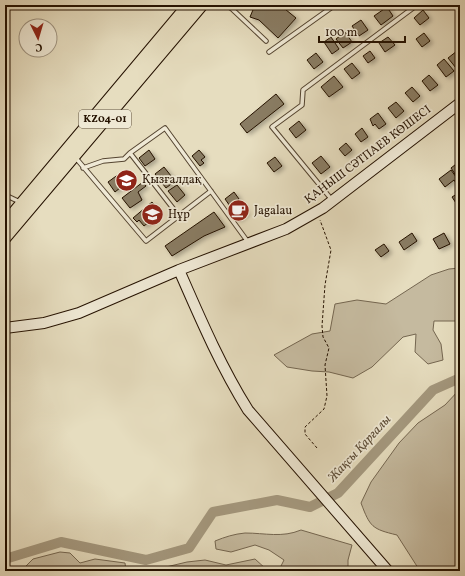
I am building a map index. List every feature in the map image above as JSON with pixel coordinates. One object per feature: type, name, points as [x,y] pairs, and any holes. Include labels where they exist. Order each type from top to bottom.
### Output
[{"type":"main road","name":"KZ04-01","points":[[5,238],[74,157],[193,7]]},
{"type":"main road","name":"KZ04-01","points":[[5,223],[193,7]]},
{"type":"main road","name":"ҚАНЫШ СӘТПАЕВ КӨШЕСІ","points":[[8,327],[44,323],[79,313],[179,270],[286,229],[317,212],[460,103]]},
{"type":"main road","points":[[179,270],[215,352],[231,383],[248,410],[388,571]]},
{"type":"lane","points":[[226,5],[266,41]]},
{"type":"lane","points":[[232,9],[235,5]]},
{"type":"lane","points":[[269,52],[335,5]]},
{"type":"lane","points":[[333,200],[272,127],[302,105],[303,90],[417,5]]},
{"type":"lane","points":[[83,168],[103,161],[124,159],[130,152],[165,128],[249,243]]},
{"type":"lane","points":[[130,152],[179,216]]},
{"type":"lane","points":[[74,157],[146,241],[211,191]]},
{"type":"lane","points":[[5,195],[22,202]]},
{"type":"path","points":[[317,212],[331,250],[325,284],[322,326],[324,337],[329,348],[325,365],[327,396],[324,409],[305,427],[304,434],[317,448]]},
{"type":"shaded area","points":[[460,268],[460,321],[434,321],[433,330],[441,344],[443,360],[428,364],[415,352],[416,334],[403,337],[372,367],[353,378],[329,372],[287,367],[274,355],[312,334],[330,331],[335,304],[357,300],[386,304],[431,275],[449,269]]},
{"type":"shaded area","points":[[460,389],[460,571],[420,571],[397,535],[382,531],[373,526],[361,503],[371,482],[399,443],[418,423],[445,405]]},
{"type":"shaded area","points":[[301,530],[352,545],[348,560],[348,571],[162,571],[166,567],[187,562],[205,560],[226,565],[255,559],[266,569],[280,568],[284,560],[269,550],[255,545],[231,552],[216,549],[215,541],[241,533],[287,534]]},
{"type":"shaded area","points":[[60,552],[70,553],[80,563],[95,559],[125,563],[126,571],[21,571],[33,559]]},
{"type":"building","points":[[255,5],[270,7],[280,5],[296,18],[278,38],[259,20],[250,17]]},
{"type":"building","points":[[387,7],[393,16],[381,25],[374,16]]},
{"type":"building","points":[[423,10],[429,18],[420,25],[414,18]]},
{"type":"building","points":[[361,20],[368,30],[359,36],[352,26]]},
{"type":"building","points":[[345,32],[352,42],[343,48],[336,39]]},
{"type":"building","points":[[424,33],[430,41],[422,47],[416,39]]},
{"type":"building","points":[[331,37],[339,49],[332,54],[324,42]]},
{"type":"building","points":[[388,37],[395,45],[385,52],[379,43]]},
{"type":"building","points":[[370,51],[375,58],[368,63],[363,56]]},
{"type":"building","points":[[457,51],[460,55],[460,64],[456,68],[448,58]]},
{"type":"building","points":[[316,53],[323,62],[314,69],[307,60]]},
{"type":"building","points":[[444,59],[454,71],[446,77],[437,65]]},
{"type":"building","points":[[352,63],[360,73],[352,79],[344,69]]},
{"type":"building","points":[[429,75],[438,85],[430,91],[422,81]]},
{"type":"building","points":[[334,76],[343,87],[329,97],[321,87]]},
{"type":"building","points":[[412,87],[420,96],[413,102],[405,93]]},
{"type":"building","points":[[276,94],[284,104],[247,133],[240,124]]},
{"type":"building","points":[[396,102],[404,111],[396,118],[388,108]]},
{"type":"building","points":[[378,113],[386,124],[379,129],[375,124],[373,126],[370,119]]},
{"type":"building","points":[[299,121],[306,130],[296,138],[289,129]]},
{"type":"building","points":[[362,128],[368,137],[361,142],[355,134]]},
{"type":"building","points":[[346,143],[352,150],[345,156],[339,149]]},
{"type":"building","points":[[149,150],[155,159],[145,166],[139,158]]},
{"type":"building","points":[[199,150],[205,157],[201,160],[204,163],[200,166],[192,156]]},
{"type":"building","points":[[321,156],[330,167],[321,174],[312,163]]},
{"type":"building","points":[[275,157],[282,166],[274,172],[267,163]]},
{"type":"building","points":[[460,161],[460,175],[457,177],[451,168]]},
{"type":"building","points":[[164,167],[175,181],[166,188],[155,174]]},
{"type":"building","points":[[451,170],[459,181],[456,183],[454,180],[445,187],[439,179]]},
{"type":"building","points":[[119,174],[126,183],[115,192],[108,182]]},
{"type":"building","points":[[143,182],[146,186],[138,192],[142,200],[130,208],[122,198]]},
{"type":"building","points":[[177,185],[185,195],[177,202],[168,191]]},
{"type":"building","points":[[234,192],[239,199],[230,206],[225,199]]},
{"type":"building","points":[[460,192],[460,205],[458,206],[452,197]]},
{"type":"building","points":[[152,202],[156,207],[149,212],[154,218],[144,226],[139,220],[137,222],[133,218]]},
{"type":"building","name":"Jagalau","points":[[239,202],[247,213],[238,220],[230,209]]},
{"type":"building","points":[[214,212],[225,227],[204,236],[172,256],[165,246]]},
{"type":"building","points":[[412,233],[417,241],[404,250],[399,242]]},
{"type":"building","points":[[444,233],[450,244],[439,249],[433,239]]},
{"type":"building","points":[[384,244],[389,251],[381,257],[375,250]]},
{"type":"waterway","name":"Жақсы Қарғалы","points":[[5,559],[61,542],[146,560],[189,548],[213,512],[277,500],[310,507],[338,493],[433,390],[460,378]]},
{"type":"place","name":"Қызғалдақ","points":[[127,180]]},
{"type":"place","name":"Jagalau","points":[[239,211]]},
{"type":"place","name":"Нұр","points":[[153,215]]}]
